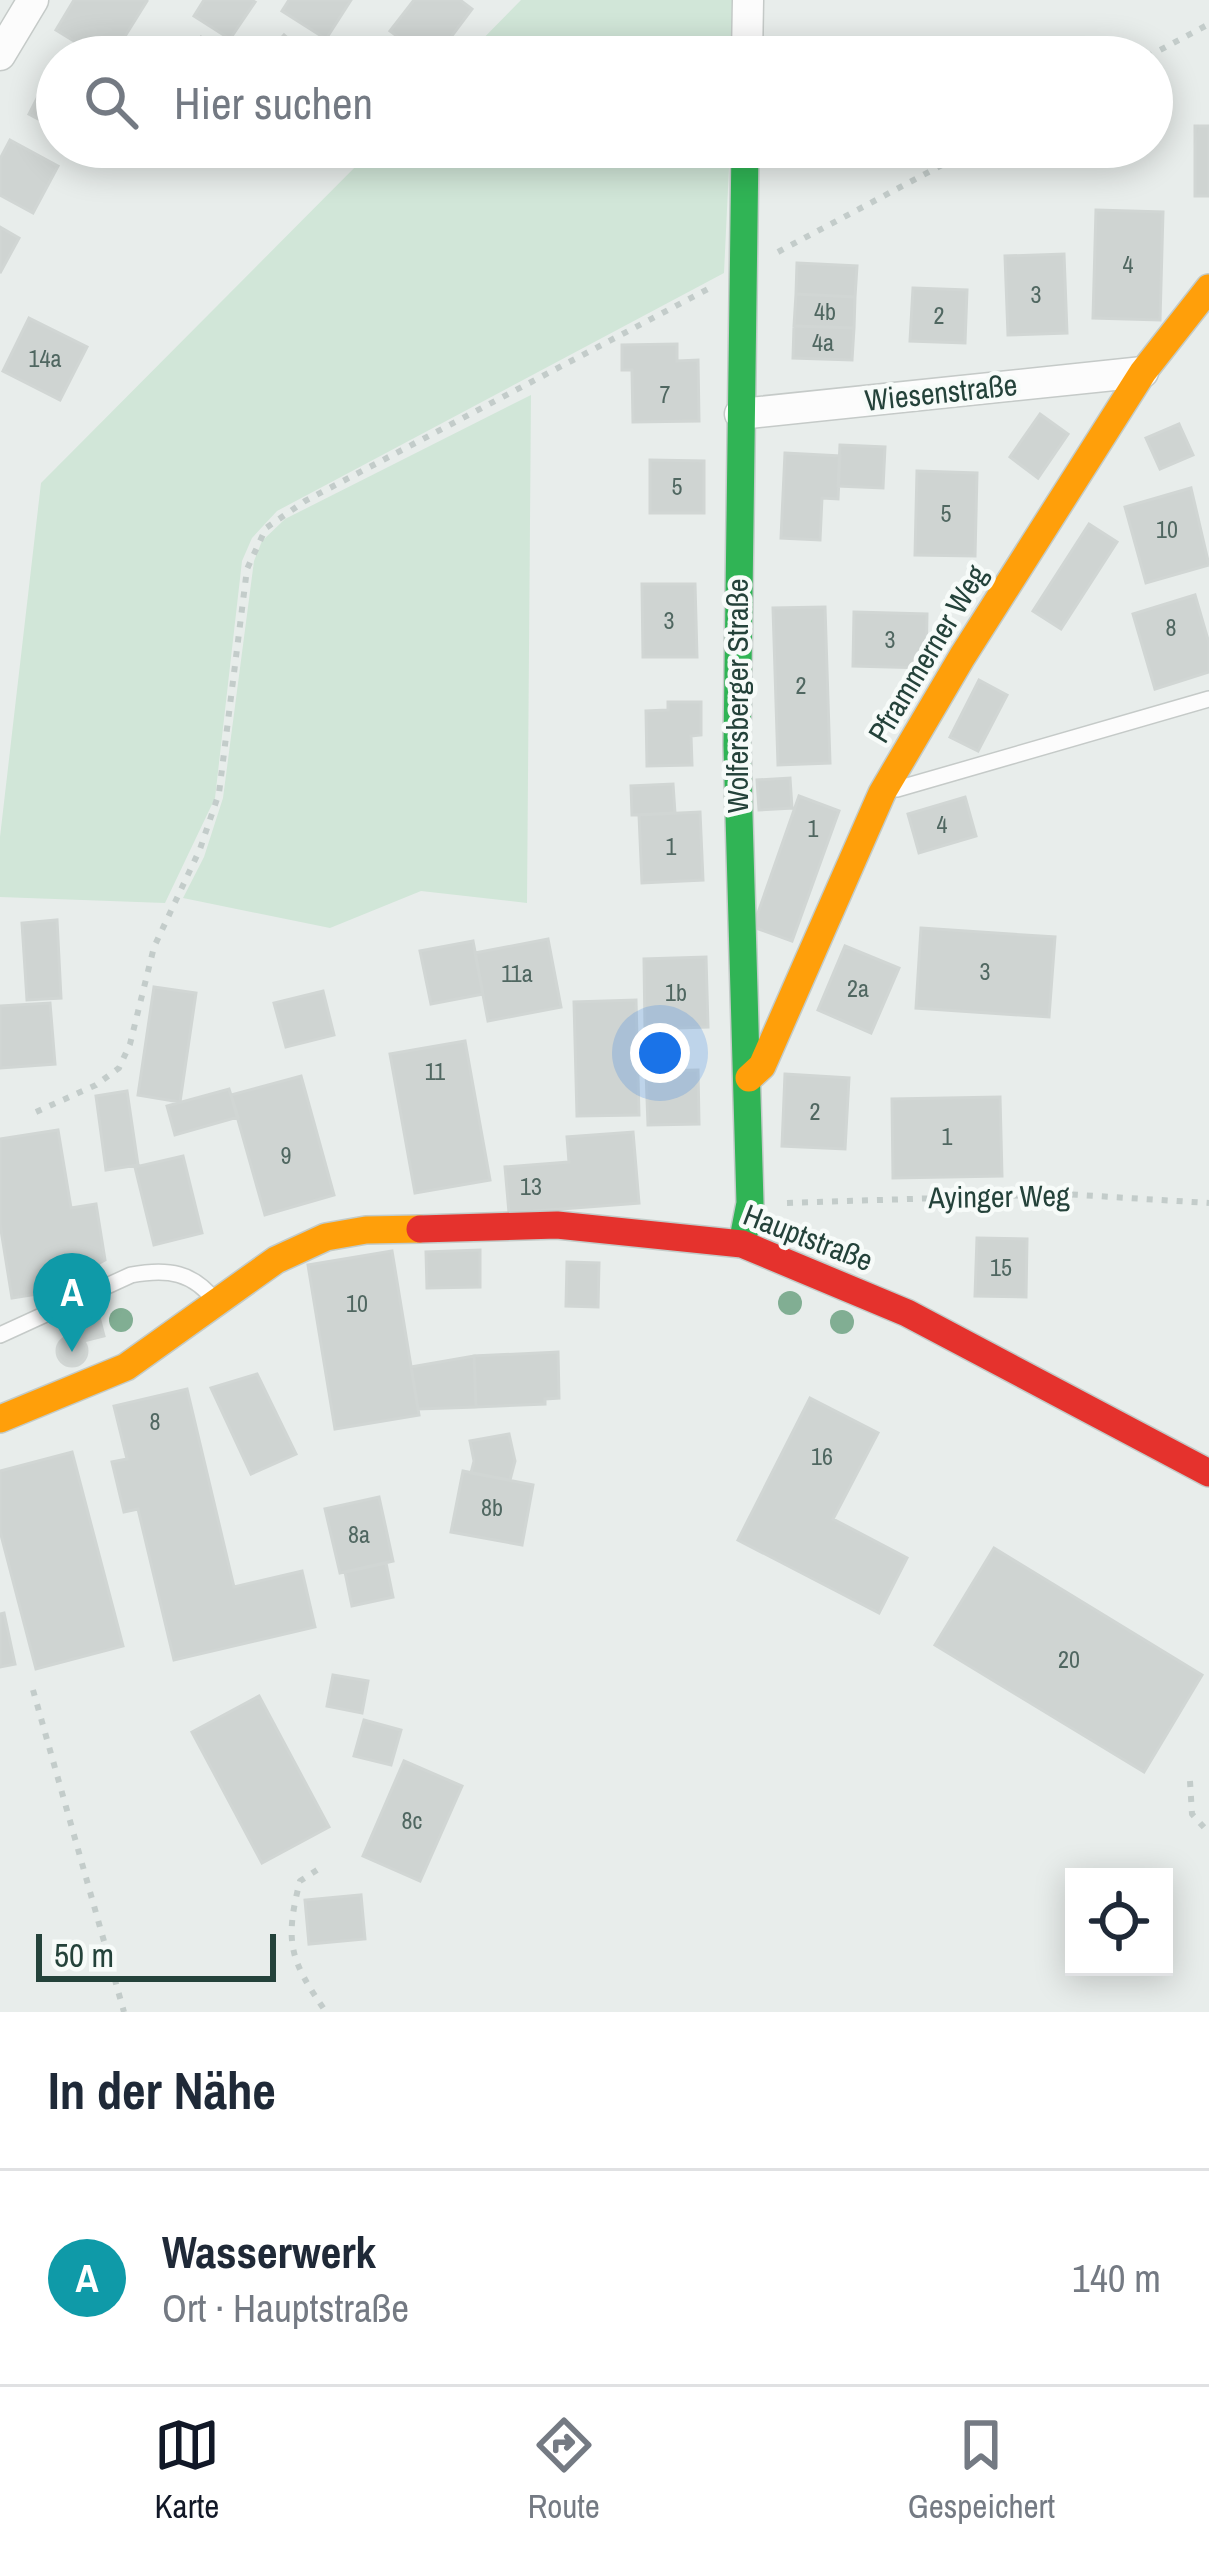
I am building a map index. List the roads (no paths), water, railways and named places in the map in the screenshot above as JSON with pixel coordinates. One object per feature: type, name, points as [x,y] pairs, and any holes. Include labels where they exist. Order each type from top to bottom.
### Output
[{"type":"street","points":[[0,55],[33,0]]},
{"type":"street","points":[[747,36],[748,0]]},
{"type":"street","name":"Wolfersberger Straße","points":[[742,1244],[750,1203],[737,769],[744,168]]},
{"type":"street","name":"Pframmerner Weg","points":[[749,1078],[762,1066],[882,793],[962,657],[1143,372],[1209,288]]},
{"type":"street","name":"Wiesenstraße","points":[[740,414],[1143,372]]},
{"type":"street","name":"Hauptstraße","points":[[0,1419],[126,1367],[299,1247],[326,1237],[366,1230],[557,1225],[742,1244],[907,1313],[1209,1473]]},
{"type":"lane","points":[[882,793],[1209,699]]},
{"type":"lane","points":[[0,1335],[131,1275],[154,1270],[200,1281],[218,1304]]},
{"type":"place","name":"Wasserwerk","points":[[72,1352]]}]
